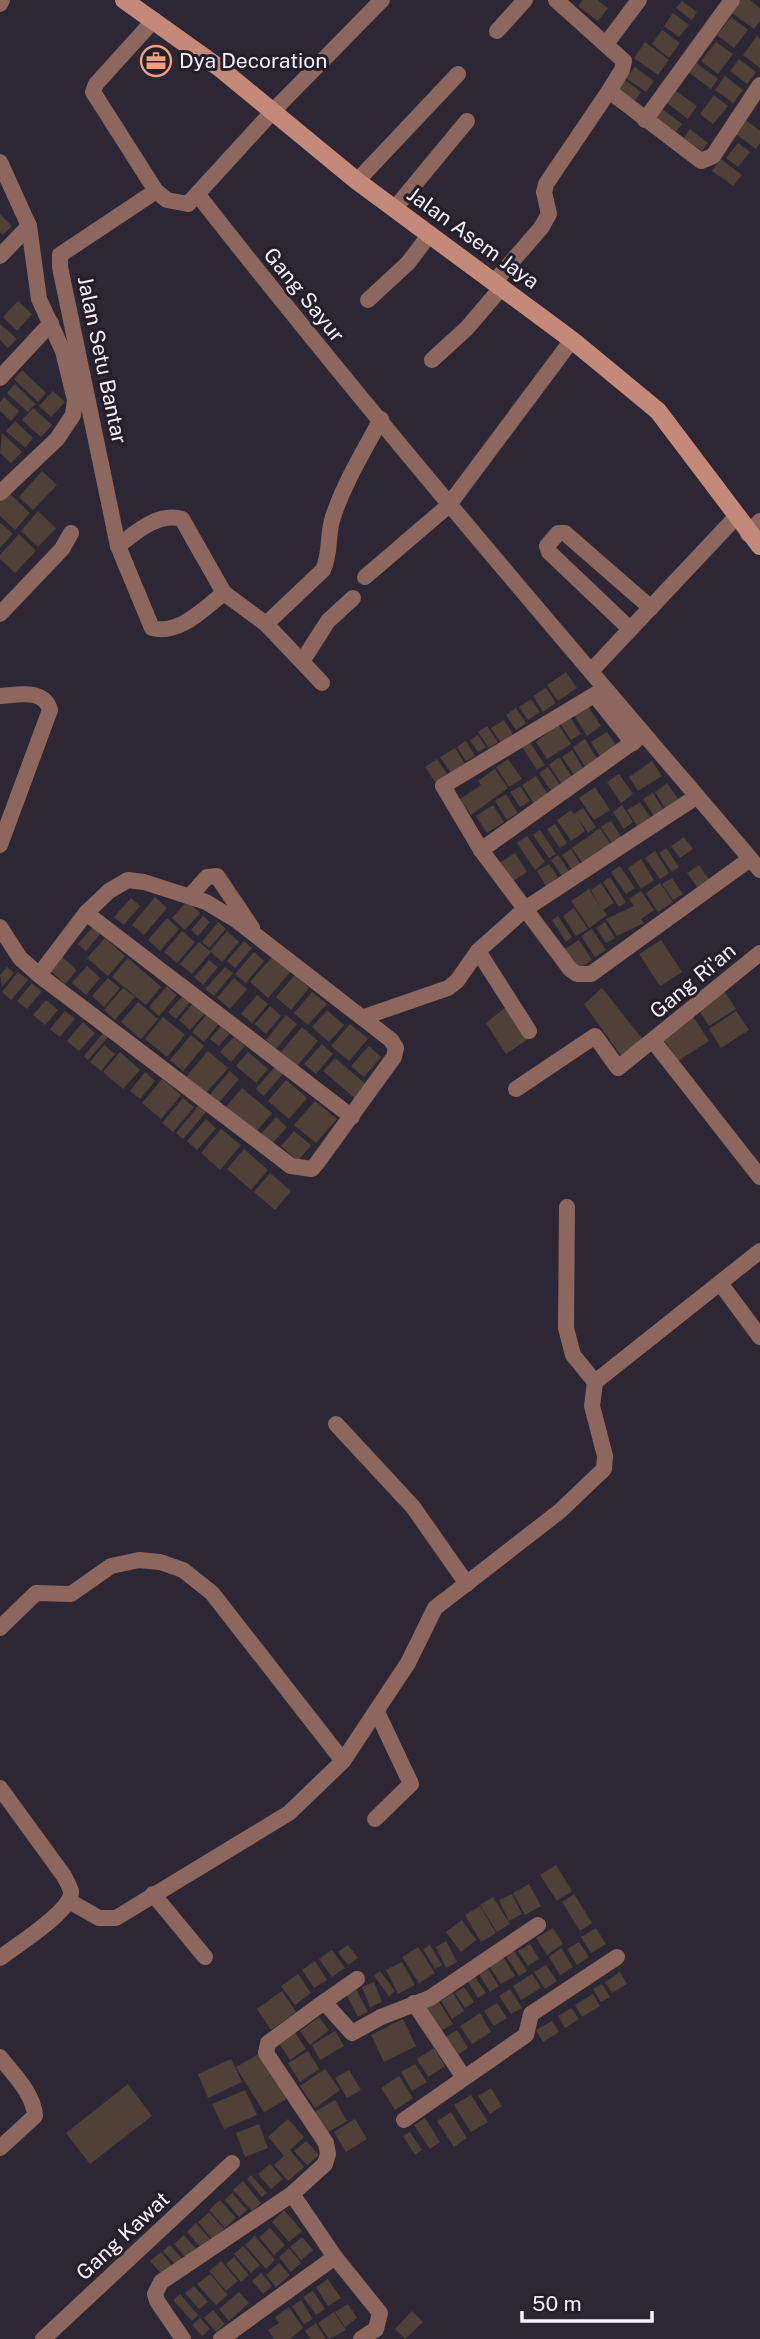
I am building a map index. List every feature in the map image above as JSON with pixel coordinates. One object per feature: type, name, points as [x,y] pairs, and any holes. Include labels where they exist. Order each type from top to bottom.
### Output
[{"type":"main road","name":"Jalan Asem Jaya","points":[[124,0],[273,111],[357,181],[572,340],[657,411],[736,517],[756,534]]},
{"type":"street","points":[[153,20],[96,84],[93,92],[156,191],[167,200],[193,199],[208,179],[382,0]]},
{"type":"street","points":[[497,31],[525,0]]},
{"type":"street","points":[[432,360],[467,328],[541,228],[549,214],[544,192],[546,184],[622,70],[624,61],[556,0]]},
{"type":"street","points":[[606,44],[639,0]]},
{"type":"street","points":[[645,120],[732,0]]},
{"type":"street","points":[[357,181],[458,74]]},
{"type":"street","points":[[609,91],[704,162],[713,156],[760,85]]},
{"type":"street","points":[[395,208],[467,121]]},
{"type":"street","points":[[0,162],[29,226],[39,299],[51,323],[72,383],[73,415],[57,439],[0,493]]},
{"type":"street","name":"Jalan Setu Bantar","points":[[118,546],[60,255],[156,191]]},
{"type":"street","name":"Gang Sayur","points":[[193,199],[314,344],[381,419],[448,506],[591,671],[600,693],[638,739],[695,797],[755,865]]},
{"type":"street","points":[[0,256],[29,226]]},
{"type":"street","points":[[368,300],[408,263],[430,234]]},
{"type":"street","points":[[0,378],[51,323]]},
{"type":"street","points":[[365,577],[448,506],[572,340]]},
{"type":"street","points":[[267,624],[323,570],[327,561],[327,534],[334,513],[381,419]]},
{"type":"street","points":[[224,593],[182,625],[163,631],[152,628],[118,546],[148,523],[173,516],[182,519],[224,593],[267,624],[322,683]]},
{"type":"street","points":[[591,671],[736,517]]},
{"type":"street","points":[[0,614],[62,549],[71,533]]},
{"type":"street","points":[[630,629],[549,552],[547,545],[558,533],[565,533],[651,608]]},
{"type":"street","points":[[303,660],[328,621],[352,598]]},
{"type":"street","points":[[600,693],[446,782],[444,791],[481,850],[570,969],[577,974],[591,974],[755,865]]},
{"type":"street","points":[[0,696],[38,695],[45,699],[50,710],[0,845]]},
{"type":"street","points":[[481,850],[638,739]]},
{"type":"street","points":[[364,1017],[448,988],[457,981],[478,951],[526,909],[695,797]]},
{"type":"street","points":[[190,896],[207,877],[217,876],[257,936]]},
{"type":"street","points":[[0,928],[20,958],[39,975],[291,1166],[312,1169],[391,1063],[396,1048],[391,1040],[364,1017],[299,972],[257,936],[206,902],[128,880],[109,891],[86,913],[39,975]]},
{"type":"street","points":[[86,913],[352,1118]]},
{"type":"street","points":[[478,951],[529,1031]]},
{"type":"street","name":"Gang Ri'an","points":[[516,1089],[595,1036],[618,1068],[654,1042],[760,953]]},
{"type":"street","points":[[654,1042],[760,1177]]},
{"type":"street","points":[[566,1207],[566,1328],[573,1355],[595,1382]]},
{"type":"street","points":[[69,1901],[107,1920],[116,1918],[289,1813],[343,1761],[408,1663],[435,1608],[559,1511],[604,1469],[605,1456],[592,1406],[595,1382],[760,1251]]},
{"type":"street","points":[[720,1283],[760,1337]]},
{"type":"street","points":[[336,1424],[413,1507],[467,1584]]},
{"type":"street","points":[[0,1628],[36,1592],[71,1594],[111,1566],[139,1560],[160,1562],[183,1570],[212,1593],[343,1761]]},
{"type":"street","points":[[375,1819],[411,1784],[377,1712]]},
{"type":"street","points":[[0,1788],[64,1876],[71,1891],[69,1901],[62,1912],[0,1958]]},
{"type":"street","points":[[153,1894],[205,1956]]},
{"type":"street","points":[[324,2003],[352,2033],[440,1992],[538,1925]]},
{"type":"street","points":[[404,2120],[526,2035],[531,2014],[617,1957]]},
{"type":"street","points":[[183,2339],[157,2301],[155,2294],[161,2282],[292,2194],[325,2164],[328,2154],[326,2143],[270,2058],[266,2047],[357,1979]]},
{"type":"street","points":[[414,2003],[463,2077]]},
{"type":"street","points":[[0,2057],[35,2105],[35,2116],[0,2148]]},
{"type":"street","name":"Gang Kawat","points":[[43,2339],[232,2163]]},
{"type":"street","points":[[292,2194],[335,2257],[380,2313],[381,2334],[361,2339]]},
{"type":"street","points":[[221,2339],[335,2257]]},
{"type":"building","points":[[583,0],[597,0],[608,8],[598,21],[578,6]]},
{"type":"building","points":[[741,0],[750,0],[760,8],[760,21],[754,29],[732,13]]},
{"type":"building","points":[[682,1],[697,12],[692,20],[676,8]]},
{"type":"building","points":[[673,13],[689,25],[679,37],[664,26]]},
{"type":"building","points":[[731,17],[748,30],[734,48],[717,35]]},
{"type":"building","points":[[662,30],[680,43],[669,58],[652,44]]},
{"type":"building","points":[[757,36],[760,39],[760,68],[743,55]]},
{"type":"building","points":[[645,42],[669,60],[658,75],[634,58]]},
{"type":"building","points":[[716,42],[733,54],[718,74],[701,61]]},
{"type":"building","points":[[739,59],[756,72],[747,84],[730,71]]},
{"type":"building","points":[[695,62],[718,79],[711,89],[688,72]]},
{"type":"building","points":[[635,67],[654,81],[646,92],[626,78]]},
{"type":"building","points":[[725,76],[743,90],[733,103],[715,90]]},
{"type":"building","points":[[625,80],[641,92],[633,103],[616,90]]},
{"type":"building","points":[[676,91],[697,106],[688,119],[667,103]]},
{"type":"building","points":[[714,95],[728,106],[713,124],[700,114]]},
{"type":"building","points":[[661,108],[682,124],[676,132],[655,116]]},
{"type":"building","points":[[746,120],[760,131],[760,143],[756,149],[736,134]]},
{"type":"building","points":[[690,129],[708,143],[702,151],[684,138]]},
{"type":"building","points":[[738,143],[750,152],[738,167],[726,158]]},
{"type":"building","points":[[721,159],[742,175],[733,186],[712,171]]},
{"type":"building","points":[[0,214],[12,226],[3,235],[0,232]]},
{"type":"building","points":[[18,301],[32,314],[17,331],[3,317]]},
{"type":"building","points":[[0,324],[17,339],[8,348],[0,340]]},
{"type":"building","points":[[22,370],[46,393],[38,402],[14,379]]},
{"type":"building","points":[[15,384],[35,404],[28,412],[7,393]]},
{"type":"building","points":[[53,391],[65,402],[51,417],[39,406]]},
{"type":"building","points":[[4,397],[19,411],[11,421],[0,411],[0,402]]},
{"type":"building","points":[[33,408],[52,425],[41,437],[22,420]]},
{"type":"building","points":[[15,421],[33,438],[25,448],[6,431]]},
{"type":"building","points":[[2,433],[22,452],[11,463],[0,453]]},
{"type":"building","points":[[42,471],[57,485],[33,510],[19,497]]},
{"type":"building","points":[[6,490],[30,513],[15,530],[0,516],[0,497]]},
{"type":"building","points":[[38,511],[56,528],[38,547],[21,531]]},
{"type":"building","points":[[0,524],[13,534],[0,548]]},
{"type":"building","points":[[19,534],[36,551],[15,573],[0,559],[0,555]]},
{"type":"building","points":[[566,672],[577,688],[558,701],[547,685]]},
{"type":"building","points":[[546,688],[556,703],[543,712],[533,696]]},
{"type":"building","points":[[531,699],[540,712],[528,720],[519,707]]},
{"type":"building","points":[[588,706],[601,726],[587,736],[574,715]]},
{"type":"building","points":[[516,708],[526,723],[516,730],[506,715]]},
{"type":"building","points":[[570,717],[581,734],[571,740],[560,723]]},
{"type":"building","points":[[504,720],[513,734],[501,743],[491,728]]},
{"type":"building","points":[[558,724],[571,744],[547,759],[536,742]]},
{"type":"building","points":[[487,726],[498,742],[489,748],[478,732]]},
{"type":"building","points":[[607,732],[618,748],[601,758],[591,742]]},
{"type":"building","points":[[478,735],[486,747],[478,752],[470,740]]},
{"type":"building","points":[[585,739],[598,760],[586,768],[573,747]]},
{"type":"building","points":[[466,741],[475,756],[466,761],[457,747]]},
{"type":"building","points":[[529,741],[545,765],[537,770],[522,747]]},
{"type":"building","points":[[455,748],[467,767],[453,776],[440,757]]},
{"type":"building","points":[[572,750],[583,768],[574,775],[562,757]]},
{"type":"building","points":[[559,757],[573,778],[562,785],[549,765]]},
{"type":"building","points":[[437,759],[449,777],[437,785],[425,767]]},
{"type":"building","points":[[508,759],[522,779],[509,787],[496,767]]},
{"type":"building","points":[[652,761],[662,776],[638,791],[629,777]]},
{"type":"building","points":[[548,767],[561,786],[552,792],[539,773]]},
{"type":"building","points":[[495,769],[508,788],[471,815],[460,799],[481,785],[478,781]]},
{"type":"building","points":[[619,774],[633,794],[621,803],[607,782]]},
{"type":"building","points":[[536,776],[549,796],[535,805],[522,785]]},
{"type":"building","points":[[667,783],[678,799],[665,808],[655,792]]},
{"type":"building","points":[[520,786],[530,801],[520,807],[510,792]]},
{"type":"building","points":[[595,787],[610,810],[594,820],[579,798]]},
{"type":"building","points":[[653,793],[663,809],[654,816],[643,799]]},
{"type":"building","points":[[506,794],[518,813],[507,820],[495,801]]},
{"type":"building","points":[[640,802],[651,818],[638,827],[627,810]]},
{"type":"building","points":[[493,805],[504,822],[487,833],[476,816]]},
{"type":"building","points":[[622,805],[633,822],[624,829],[613,812]]},
{"type":"building","points":[[583,808],[596,827],[588,833],[578,818],[585,831],[571,841],[557,820],[571,810],[574,814]]},
{"type":"building","points":[[611,821],[622,838],[613,845],[601,827]]},
{"type":"building","points":[[555,824],[567,843],[560,848],[547,829]]},
{"type":"building","points":[[600,828],[611,845],[584,865],[572,848]]},
{"type":"building","points":[[540,830],[556,854],[549,858],[533,835]]},
{"type":"building","points":[[527,836],[545,862],[535,870],[517,843]]},
{"type":"building","points":[[684,837],[693,849],[680,858],[671,846]]},
{"type":"building","points":[[666,848],[679,867],[672,872],[659,853]]},
{"type":"building","points":[[571,849],[581,865],[573,871],[562,855]]},
{"type":"building","points":[[655,851],[669,873],[660,879],[645,858]]},
{"type":"building","points":[[515,853],[527,872],[512,882],[499,863]]},
{"type":"building","points":[[558,855],[571,874],[564,879],[551,860]]},
{"type":"building","points":[[641,859],[654,880],[641,889],[628,868]]},
{"type":"building","points":[[549,864],[558,877],[546,886],[537,871]]},
{"type":"building","points":[[699,865],[709,879],[697,887],[687,873]]},
{"type":"building","points":[[620,866],[635,888],[626,894],[611,872]]},
{"type":"building","points":[[610,877],[626,902],[619,907],[603,882]]},
{"type":"building","points":[[672,878],[683,894],[673,900],[662,884]]},
{"type":"building","points":[[601,883],[614,903],[603,910],[607,915],[589,928],[571,901],[589,889],[601,908],[591,890]]},
{"type":"building","points":[[660,883],[673,902],[658,912],[646,893]]},
{"type":"building","points":[[641,891],[654,910],[641,919],[644,923],[617,936],[606,919],[634,906],[629,899]]},
{"type":"building","points":[[155,897],[167,908],[144,935],[132,925]]},
{"type":"building","points":[[131,898],[140,906],[124,925],[114,917]]},
{"type":"building","points":[[187,901],[200,913],[185,930],[172,918]]},
{"type":"building","points":[[574,908],[588,929],[576,936],[563,916]]},
{"type":"building","points":[[203,916],[210,922],[198,936],[191,930]]},
{"type":"building","points":[[558,916],[572,937],[566,942],[552,920]]},
{"type":"building","points":[[167,918],[179,929],[160,951],[148,940]]},
{"type":"building","points":[[218,922],[226,929],[209,948],[202,942]]},
{"type":"building","points":[[605,922],[615,938],[606,943],[596,928]]},
{"type":"building","points":[[93,927],[100,934],[86,951],[78,944]]},
{"type":"building","points":[[592,929],[606,950],[595,957],[581,936]]},
{"type":"building","points":[[182,931],[195,942],[177,963],[164,952]]},
{"type":"building","points":[[227,931],[239,942],[222,962],[210,951]]},
{"type":"building","points":[[105,938],[125,956],[108,976],[87,958]]},
{"type":"building","points":[[579,940],[592,960],[578,969],[565,949]]},
{"type":"building","points":[[661,940],[682,972],[660,986],[639,954]]},
{"type":"building","points":[[244,941],[252,948],[235,968],[227,961]]},
{"type":"building","points":[[199,942],[211,952],[192,974],[180,964]]},
{"type":"building","points":[[254,952],[264,961],[246,983],[235,974]]},
{"type":"building","points":[[273,956],[291,971],[268,998],[250,982]]},
{"type":"building","points":[[62,957],[77,970],[65,984],[51,971]]},
{"type":"building","points":[[128,958],[161,987],[146,1005],[112,977]]},
{"type":"building","points":[[209,960],[218,967],[203,985],[194,977]]},
{"type":"building","points":[[87,966],[100,978],[86,995],[72,983]]},
{"type":"building","points":[[7,967],[14,973],[2,987],[0,975]]},
{"type":"building","points":[[225,967],[233,973],[214,996],[205,989]]},
{"type":"building","points":[[18,972],[28,980],[11,1000],[2,992]]},
{"type":"building","points":[[295,975],[309,988],[291,1010],[276,997]]},
{"type":"building","points":[[108,978],[120,988],[104,1007],[92,996]]},
{"type":"building","points":[[234,978],[247,989],[230,1009],[217,998]]},
{"type":"building","points":[[32,983],[42,991],[27,1009],[17,1001]]},
{"type":"building","points":[[167,986],[177,995],[159,1016],[149,1007]]},
{"type":"building","points":[[123,988],[135,997],[115,1020],[104,1010]]},
{"type":"building","points":[[602,988],[644,1041],[622,1057],[584,1004]]},
{"type":"building","points":[[722,988],[736,1009],[709,1026],[696,1006]]},
{"type":"building","points":[[312,992],[327,1004],[308,1025],[294,1013]]},
{"type":"building","points":[[257,995],[268,1004],[252,1023],[241,1014]]},
{"type":"building","points":[[183,996],[190,1002],[176,1019],[168,1012]]},
{"type":"building","points":[[46,1000],[58,1010],[45,1025],[33,1015]]},
{"type":"building","points":[[195,1001],[207,1011],[190,1030],[179,1020]]},
{"type":"building","points":[[138,1002],[158,1019],[141,1039],[121,1022]]},
{"type":"building","points":[[270,1006],[281,1016],[266,1034],[255,1024]]},
{"type":"building","points":[[506,1007],[528,1039],[506,1054],[486,1023]]},
{"type":"building","points":[[327,1010],[344,1025],[329,1042],[312,1027]]},
{"type":"building","points":[[65,1011],[75,1019],[60,1037],[50,1029]]},
{"type":"building","points":[[736,1011],[749,1030],[721,1048],[709,1029]]},
{"type":"building","points":[[206,1015],[218,1025],[204,1042],[192,1032]]},
{"type":"building","points":[[286,1015],[297,1024],[276,1049],[266,1040]]},
{"type":"building","points":[[692,1015],[709,1041],[678,1061],[662,1037]]},
{"type":"building","points":[[163,1017],[185,1035],[167,1057],[145,1039]]},
{"type":"building","points":[[83,1022],[95,1033],[79,1051],[67,1041]]},
{"type":"building","points":[[350,1024],[368,1039],[349,1061],[331,1046]]},
{"type":"building","points":[[221,1026],[229,1034],[219,1046],[210,1039]]},
{"type":"building","points":[[302,1027],[318,1041],[297,1066],[281,1052]]},
{"type":"building","points":[[104,1032],[109,1036],[88,1060],[84,1056]]},
{"type":"building","points":[[191,1035],[204,1046],[183,1071],[170,1060]]},
{"type":"building","points":[[234,1037],[245,1046],[231,1062],[220,1052]]},
{"type":"building","points":[[322,1044],[333,1054],[316,1074],[304,1064]]},
{"type":"building","points":[[104,1045],[115,1054],[101,1071],[90,1062]]},
{"type":"building","points":[[369,1046],[381,1057],[364,1077],[351,1066]]},
{"type":"building","points":[[208,1051],[228,1068],[206,1093],[186,1077]]},
{"type":"building","points":[[120,1052],[140,1070],[123,1089],[103,1072]]},
{"type":"building","points":[[248,1052],[268,1069],[256,1083],[236,1066]]},
{"type":"building","points":[[335,1058],[367,1085],[356,1099],[323,1071]]},
{"type":"building","points":[[279,1062],[287,1069],[264,1096],[256,1089]]},
{"type":"building","points":[[230,1071],[239,1079],[217,1105],[208,1097]]},
{"type":"building","points":[[145,1072],[155,1081],[140,1099],[130,1091]]},
{"type":"building","points":[[162,1079],[181,1095],[161,1119],[142,1103]]},
{"type":"building","points":[[286,1080],[307,1098],[289,1119],[268,1101]]},
{"type":"building","points":[[242,1088],[272,1113],[255,1133],[225,1108]]},
{"type":"building","points":[[183,1098],[194,1107],[173,1132],[162,1123]]},
{"type":"building","points":[[315,1101],[337,1119],[316,1143],[294,1125]]},
{"type":"building","points":[[200,1104],[207,1111],[183,1139],[176,1133]]},
{"type":"building","points":[[276,1117],[287,1127],[271,1145],[260,1135]]},
{"type":"building","points":[[206,1119],[216,1128],[197,1150],[187,1141]]},
{"type":"building","points":[[221,1129],[241,1145],[220,1170],[201,1153]]},
{"type":"building","points":[[294,1131],[311,1145],[298,1161],[281,1146]]},
{"type":"building","points":[[244,1149],[268,1170],[251,1190],[227,1169]]},
{"type":"building","points":[[270,1173],[291,1191],[275,1210],[254,1192]]},
{"type":"building","points":[[556,1865],[572,1891],[557,1901],[540,1875]]},
{"type":"building","points":[[529,1884],[541,1906],[525,1915],[513,1893]]},
{"type":"building","points":[[512,1894],[522,1914],[509,1921],[499,1900]]},
{"type":"building","points":[[574,1894],[592,1923],[580,1931],[562,1902]]},
{"type":"building","points":[[493,1897],[510,1924],[497,1932],[480,1905]]},
{"type":"building","points":[[480,1906],[496,1933],[481,1942],[465,1915]]},
{"type":"building","points":[[462,1920],[476,1940],[461,1952],[446,1932]]},
{"type":"building","points":[[553,1928],[563,1944],[547,1955],[536,1938]]},
{"type":"building","points":[[596,1928],[606,1944],[591,1953],[581,1937]]},
{"type":"building","points":[[446,1941],[457,1962],[446,1968],[436,1947]]},
{"type":"building","points":[[579,1942],[589,1957],[577,1965],[567,1949]]},
{"type":"building","points":[[530,1944],[539,1959],[528,1966],[518,1951]]},
{"type":"building","points":[[348,1945],[358,1958],[348,1965],[338,1952]]},
{"type":"building","points":[[430,1945],[442,1965],[435,1969],[423,1949]]},
{"type":"building","points":[[418,1947],[435,1973],[419,1983],[402,1957]]},
{"type":"building","points":[[561,1948],[573,1967],[560,1975],[549,1957]]},
{"type":"building","points":[[332,1950],[345,1968],[332,1977],[319,1959]]},
{"type":"building","points":[[514,1951],[527,1971],[519,1976],[506,1956]]},
{"type":"building","points":[[503,1957],[515,1976],[501,1984],[489,1966]]},
{"type":"building","points":[[315,1961],[327,1980],[314,1988],[302,1970]]},
{"type":"building","points":[[402,1962],[415,1985],[398,1994],[386,1970]]},
{"type":"building","points":[[546,1965],[557,1981],[545,1989],[534,1972]]},
{"type":"building","points":[[488,1969],[499,1986],[490,1992],[479,1974]]},
{"type":"building","points":[[380,1971],[395,1991],[389,1996],[374,1976]]},
{"type":"building","points":[[620,1972],[627,1984],[612,1993],[605,1982]]},
{"type":"building","points":[[298,1974],[311,1993],[295,2005],[281,1986]]},
{"type":"building","points":[[532,1974],[541,1988],[521,2000],[513,1986]]},
{"type":"building","points":[[475,1977],[486,1993],[478,1998],[468,1982]]},
{"type":"building","points":[[374,1982],[382,2002],[370,2007],[362,1987]]},
{"type":"building","points":[[602,1984],[610,1997],[601,2002],[593,1989]]},
{"type":"building","points":[[355,1987],[368,2012],[358,2017],[345,1992]]},
{"type":"building","points":[[464,1987],[474,2002],[465,2008],[455,1993]]},
{"type":"building","points":[[510,1989],[522,2008],[511,2014],[499,1996]]},
{"type":"building","points":[[282,1991],[296,2012],[271,2030],[257,2009]]},
{"type":"building","points":[[453,1993],[464,2011],[452,2019],[441,2001]]},
{"type":"building","points":[[593,1994],[600,2006],[582,2017],[575,2005]]},
{"type":"building","points":[[438,2000],[453,2024],[441,2031],[426,2008]]},
{"type":"building","points":[[497,2003],[507,2018],[494,2026],[484,2011]]},
{"type":"building","points":[[571,2008],[579,2019],[565,2028],[558,2016]]},
{"type":"building","points":[[480,2013],[491,2032],[472,2044],[460,2026]]},
{"type":"building","points":[[319,2017],[329,2030],[310,2045],[300,2031]]},
{"type":"building","points":[[403,2019],[416,2046],[384,2062],[371,2035]]},
{"type":"building","points":[[552,2021],[559,2032],[543,2042],[536,2030]]},
{"type":"building","points":[[457,2030],[468,2048],[456,2056],[444,2038]]},
{"type":"building","points":[[294,2031],[306,2049],[290,2060],[278,2042]]},
{"type":"building","points":[[335,2031],[344,2046],[320,2060],[312,2045]]},
{"type":"building","points":[[434,2048],[445,2066],[428,2077],[417,2059]]},
{"type":"building","points":[[308,2051],[319,2069],[300,2082],[288,2063]]},
{"type":"building","points":[[259,2054],[272,2074],[263,2080],[274,2074],[287,2099],[264,2112],[236,2067]]},
{"type":"building","points":[[231,2059],[242,2082],[208,2098],[198,2074]]},
{"type":"building","points":[[415,2064],[427,2082],[412,2091],[401,2072]]},
{"type":"building","points":[[325,2069],[340,2090],[315,2108],[300,2086]]},
{"type":"building","points":[[349,2070],[361,2090],[347,2098],[335,2078]]},
{"type":"building","points":[[399,2076],[413,2098],[395,2110],[381,2088]]},
{"type":"building","points":[[128,2084],[152,2116],[90,2164],[66,2133]]},
{"type":"building","points":[[491,2088],[502,2106],[490,2114],[478,2096]]},
{"type":"building","points":[[245,2090],[257,2115],[224,2129],[212,2104]]},
{"type":"building","points":[[471,2095],[488,2122],[471,2132],[454,2105]]},
{"type":"building","points":[[335,2100],[347,2121],[325,2134],[313,2113]]},
{"type":"building","points":[[451,2112],[467,2138],[454,2147],[437,2121]]},
{"type":"building","points":[[425,2118],[440,2142],[430,2149],[414,2125]]},
{"type":"building","points":[[288,2119],[304,2137],[290,2150],[304,2167],[288,2181],[274,2165],[284,2156],[268,2137]]},
{"type":"building","points":[[355,2119],[367,2139],[346,2152],[334,2132]]},
{"type":"building","points":[[259,2124],[268,2148],[245,2157],[236,2133]]},
{"type":"building","points":[[410,2132],[422,2150],[415,2155],[403,2136]]},
{"type":"building","points":[[306,2141],[319,2155],[307,2165],[294,2151]]},
{"type":"building","points":[[270,2164],[283,2179],[271,2189],[258,2174]]},
{"type":"building","points":[[251,2175],[267,2193],[262,2197],[247,2179]]},
{"type":"building","points":[[243,2181],[261,2203],[252,2211],[233,2190]]},
{"type":"building","points":[[232,2193],[247,2210],[239,2217],[225,2200]]},
{"type":"building","points":[[220,2200],[236,2218],[225,2228],[209,2210]]},
{"type":"building","points":[[284,2210],[302,2231],[289,2242],[272,2222]]},
{"type":"building","points":[[209,2212],[224,2229],[212,2239],[198,2222]]},
{"type":"building","points":[[196,2223],[210,2239],[201,2248],[187,2232]]},
{"type":"building","points":[[270,2228],[285,2245],[274,2255],[259,2237]]},
{"type":"building","points":[[184,2235],[198,2251],[188,2260],[174,2244]]},
{"type":"building","points":[[255,2236],[275,2260],[266,2269],[245,2245]]},
{"type":"building","points":[[302,2237],[313,2250],[301,2260],[290,2247]]},
{"type":"building","points":[[170,2245],[184,2261],[177,2267],[163,2251]]},
{"type":"building","points":[[243,2246],[260,2265],[251,2273],[234,2254]]},
{"type":"building","points":[[289,2248],[301,2263],[291,2272],[279,2257]]},
{"type":"building","points":[[161,2252],[175,2269],[165,2278],[150,2261]]},
{"type":"building","points":[[234,2257],[249,2275],[241,2282],[226,2264]]},
{"type":"building","points":[[221,2261],[238,2281],[226,2291],[209,2271]]},
{"type":"building","points":[[279,2263],[290,2275],[276,2287],[266,2275]]},
{"type":"building","points":[[261,2273],[272,2286],[263,2294],[252,2281]]},
{"type":"building","points":[[210,2274],[228,2295],[216,2305],[197,2284]]},
{"type":"building","points":[[328,2279],[341,2298],[328,2306],[316,2287]]},
{"type":"building","points":[[194,2286],[208,2302],[199,2309],[185,2293]]},
{"type":"building","points":[[313,2291],[325,2309],[316,2315],[303,2297]]},
{"type":"building","points":[[239,2292],[249,2303],[229,2321],[219,2309]]},
{"type":"building","points":[[180,2294],[198,2315],[192,2321],[173,2300]]},
{"type":"building","points":[[301,2300],[313,2319],[304,2324],[292,2306]]},
{"type":"building","points":[[348,2304],[357,2318],[345,2327],[335,2312]]},
{"type":"building","points":[[289,2307],[303,2328],[290,2339],[274,2339],[268,2330],[279,2323],[275,2317]]},
{"type":"building","points":[[213,2310],[225,2324],[216,2332],[204,2318]]},
{"type":"building","points":[[412,2311],[423,2322],[405,2339],[395,2329]]},
{"type":"building","points":[[334,2312],[346,2330],[329,2339],[318,2323]]},
{"type":"building","points":[[200,2318],[210,2329],[202,2336],[192,2325]]},
{"type":"building","points":[[316,2323],[326,2339],[311,2339],[305,2331]]},
{"type":"place","name":"Dya Decoration","points":[[156,61]]}]
